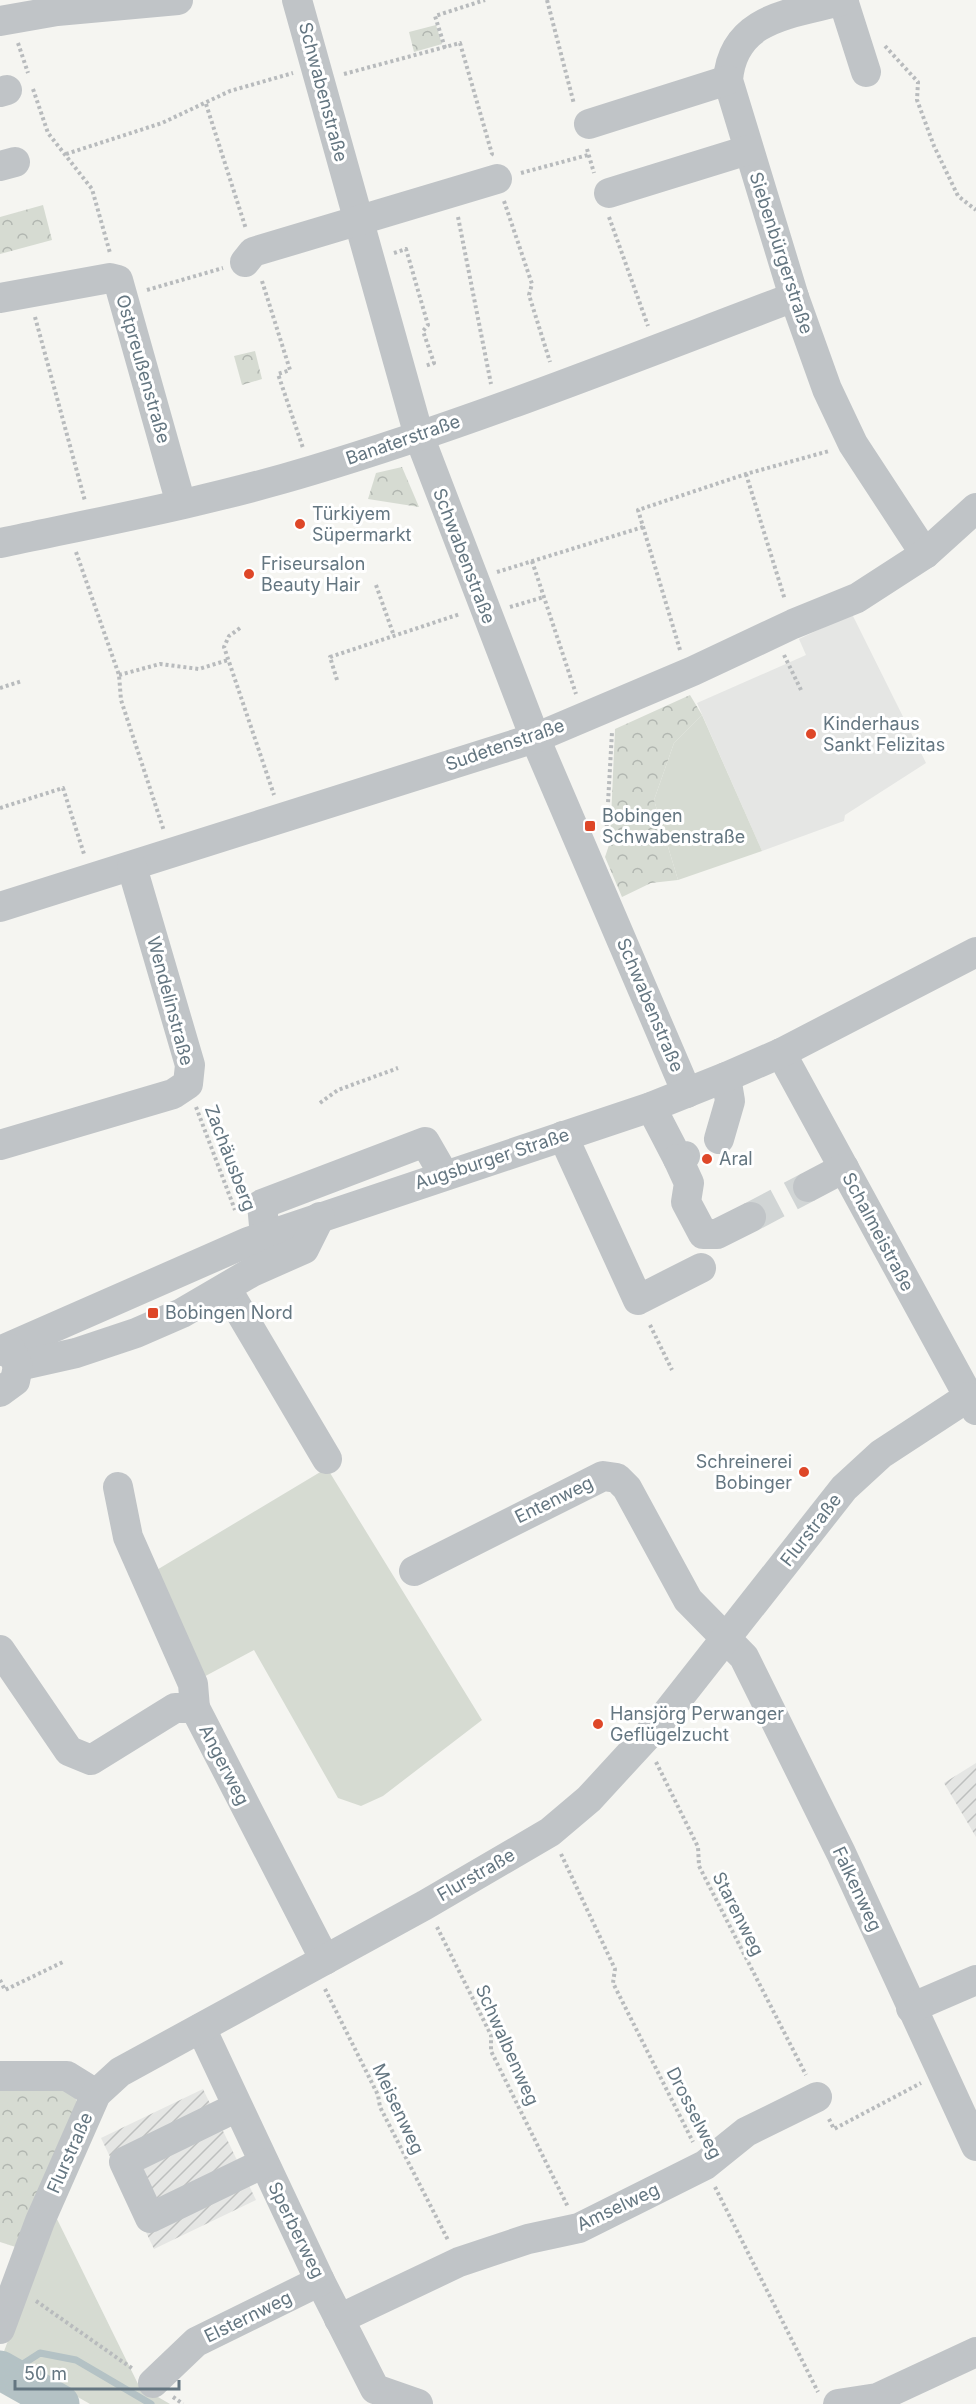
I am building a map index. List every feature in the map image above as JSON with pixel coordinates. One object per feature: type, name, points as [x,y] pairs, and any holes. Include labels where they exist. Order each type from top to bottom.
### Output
[{"type":"street","points":[[5,20],[57,11],[178,0]]},
{"type":"street","name":"Schwabenstraße","points":[[297,0],[419,436],[535,738],[591,864],[687,1093]]},
{"type":"street","points":[[844,0],[866,72]]},
{"type":"street","name":"Siebenbürgerstraße","points":[[844,0],[766,22],[746,35],[731,56],[728,80],[794,297],[827,389],[853,444],[925,554]]},
{"type":"street","points":[[589,124],[728,80]]},
{"type":"street","points":[[609,193],[748,150]]},
{"type":"street","points":[[251,255],[496,178]]},
{"type":"street","name":"Ostpreußenstraße","points":[[14,296],[110,278],[120,289],[181,504]]},
{"type":"street","name":"Banaterstraße","points":[[0,543],[181,504],[310,471],[419,436],[794,297]]},
{"type":"street","name":"Sudetenstraße","points":[[0,908],[535,738],[687,673],[783,628],[857,598],[925,554],[976,508]]},
{"type":"street","name":"Wendelinstraße","points":[[0,1145],[173,1094],[188,1084],[190,1065],[132,867]]},
{"type":"street","name":"Augsburger Straße","points":[[9,1355],[256,1239],[651,1107],[726,1077],[781,1053],[976,952]]},
{"type":"street","name":"Schalmeistraße","points":[[781,1053],[972,1404]]},
{"type":"street","points":[[719,1139],[730,1101],[726,1077]]},
{"type":"street","points":[[651,1107],[681,1158],[689,1183],[686,1202],[703,1234],[717,1234],[751,1217]]},
{"type":"street","points":[[563,1136],[638,1300],[701,1268]]},
{"type":"street","points":[[256,1239],[262,1204],[425,1142],[444,1175]]},
{"type":"street","points":[[808,1187],[844,1168]]},
{"type":"street","points":[[0,1392],[15,1381],[9,1355],[76,1353],[136,1333],[182,1312],[252,1272],[304,1249],[320,1217]]},
{"type":"street","points":[[226,1288],[327,1459]]},
{"type":"street","name":"Flurstraße","points":[[0,2329],[40,2221],[96,2094],[120,2072],[425,1905],[550,1832],[589,1799],[645,1740],[844,1488],[881,1454],[972,1404]]},
{"type":"street","name":"Entenweg","points":[[414,1571],[603,1476],[616,1478],[627,1488],[688,1600],[727,1639]]},
{"type":"street","points":[[118,1487],[128,1537],[193,1684],[195,1708]]},
{"type":"street","name":"Falkenweg","points":[[727,1639],[744,1657],[841,1853],[976,2146]]},
{"type":"street","name":"Angerweg","points":[[0,1650],[69,1751],[91,1760],[175,1708],[195,1708],[320,1963]]},
{"type":"street","points":[[911,2008],[976,1980]]},
{"type":"street","name":"Sperberweg","points":[[201,2028],[320,2281],[375,2390],[418,2404]]},
{"type":"street","points":[[0,2076],[67,2076],[96,2094]]},
{"type":"street","name":"Amselweg","points":[[339,2319],[459,2262],[528,2239],[579,2228],[705,2165],[746,2132],[817,2097]]},
{"type":"street","points":[[237,2107],[124,2162],[150,2218],[264,2163]]},
{"type":"street","name":"Elsternweg","points":[[153,2383],[196,2342],[320,2281]]},
{"type":"street","points":[[829,2399],[877,2398],[918,2393],[976,2352]]},
{"type":"path","points":[[445,48],[435,16],[485,0]]},
{"type":"path","points":[[5,20],[48,133],[92,189],[120,289],[251,255]]},
{"type":"path","points":[[66,154],[162,123],[230,91],[445,48],[460,43],[492,154],[490,156],[496,178],[532,284],[529,295],[557,386]]},
{"type":"path","points":[[882,43],[918,82],[917,100],[934,146],[958,196],[976,210]]},
{"type":"path","points":[[206,104],[251,255],[290,370],[278,374],[310,471]]},
{"type":"path","points":[[496,178],[588,154]]},
{"type":"path","points":[[453,192],[496,408]]},
{"type":"path","points":[[369,261],[406,249],[428,325],[423,331],[434,363],[401,374]]},
{"type":"path","points":[[14,296],[80,526],[118,675],[121,700],[171,854]]},
{"type":"path","points":[[687,673],[638,510],[746,474],[853,444]]},
{"type":"path","points":[[746,474],[783,628],[801,690]]},
{"type":"path","points":[[337,680],[330,657],[394,636],[481,600],[532,561],[643,527]]},
{"type":"path","points":[[532,561],[544,597],[594,713],[612,729],[606,841],[591,864]]},
{"type":"path","points":[[376,585],[394,636]]},
{"type":"path","points":[[481,600],[544,597]]},
{"type":"path","points":[[240,628],[225,642],[224,647],[282,819]]},
{"type":"path","points":[[118,675],[159,664],[199,669],[228,660]]},
{"type":"path","points":[[0,688],[22,681]]},
{"type":"path","points":[[0,808],[63,788],[93,880]]},
{"type":"path","points":[[320,1103],[338,1090],[398,1068]]},
{"type":"path","name":"Zachäusberg","points":[[188,1084],[256,1239]]},
{"type":"path","points":[[650,1325],[672,1370]]},
{"type":"path","name":"Starenweg","points":[[645,1740],[698,1847],[699,1866],[834,2129],[941,2073]]},
{"type":"path","name":"Drosselweg","points":[[550,1832],[615,1969],[613,1983],[705,2165],[829,2399]]},
{"type":"path","name":"Schwalbenweg","points":[[425,1905],[491,2035],[491,2051],[579,2228]]},
{"type":"path","points":[[0,1980],[5,1990],[65,1960]]},
{"type":"path","name":"Meisenweg","points":[[320,1963],[378,2095],[380,2107],[459,2262]]},
{"type":"path","points":[[15,2287],[153,2383]]},
{"type":"shaded area","name":"Kinderhaus Sankt Felizitas","points":[[852,614],[926,763],[845,815],[844,821],[762,851],[697,703],[806,655],[799,639]]},
{"type":"shaded area","points":[[976,1763],[976,1837],[944,1783]]},
{"type":"shaded area","points":[[203,2089],[256,2200],[154,2249],[101,2138]]},
{"type":"green space","points":[[436,25],[442,44],[414,52],[409,32]]},
{"type":"green space","points":[[43,205],[52,240],[0,254],[0,217]]},
{"type":"green space","points":[[255,351],[262,379],[242,385],[234,356]]},
{"type":"green space","points":[[402,467],[419,507],[368,499],[376,473]]},
{"type":"green space","points":[[690,695],[702,715],[674,743],[654,800],[678,880],[651,883],[622,897],[605,857],[610,842],[615,729]]},
{"type":"green space","points":[[702,715],[762,851],[678,880],[654,800],[674,743]]},
{"type":"green space","points":[[327,1468],[482,1720],[383,1796],[361,1806],[338,1798],[254,1650],[198,1680],[155,1571]]},
{"type":"green space","points":[[66,2083],[83,2111],[22,2249],[0,2242],[0,2084]]},
{"type":"green space","points":[[55,2215],[139,2386],[170,2404],[90,2404],[3,2354]]},
{"type":"waterway","points":[[9,2373],[40,2353],[76,2360],[151,2404]]},
{"type":"waterway","points":[[0,2370],[60,2404]]},
{"type":"tunnel","points":[[751,1217],[808,1187]]},
{"type":"place","name":"Türkiyem Süpermarkt","points":[[300,524]]},
{"type":"place","name":"Friseursalon Beauty Hair","points":[[249,574]]},
{"type":"place","name":"Kinderhaus Sankt Felizitas","points":[[811,734]]},
{"type":"place","name":"Bobingen Schwabenstraße","points":[[590,826]]},
{"type":"place","name":"Aral","points":[[707,1159]]},
{"type":"place","name":"Bobingen Nord","points":[[153,1313]]},
{"type":"place","name":"Schreinerei Bobinger","points":[[804,1472]]},
{"type":"place","name":"Hansjörg Perwanger Geflügelzucht","points":[[598,1724]]}]
